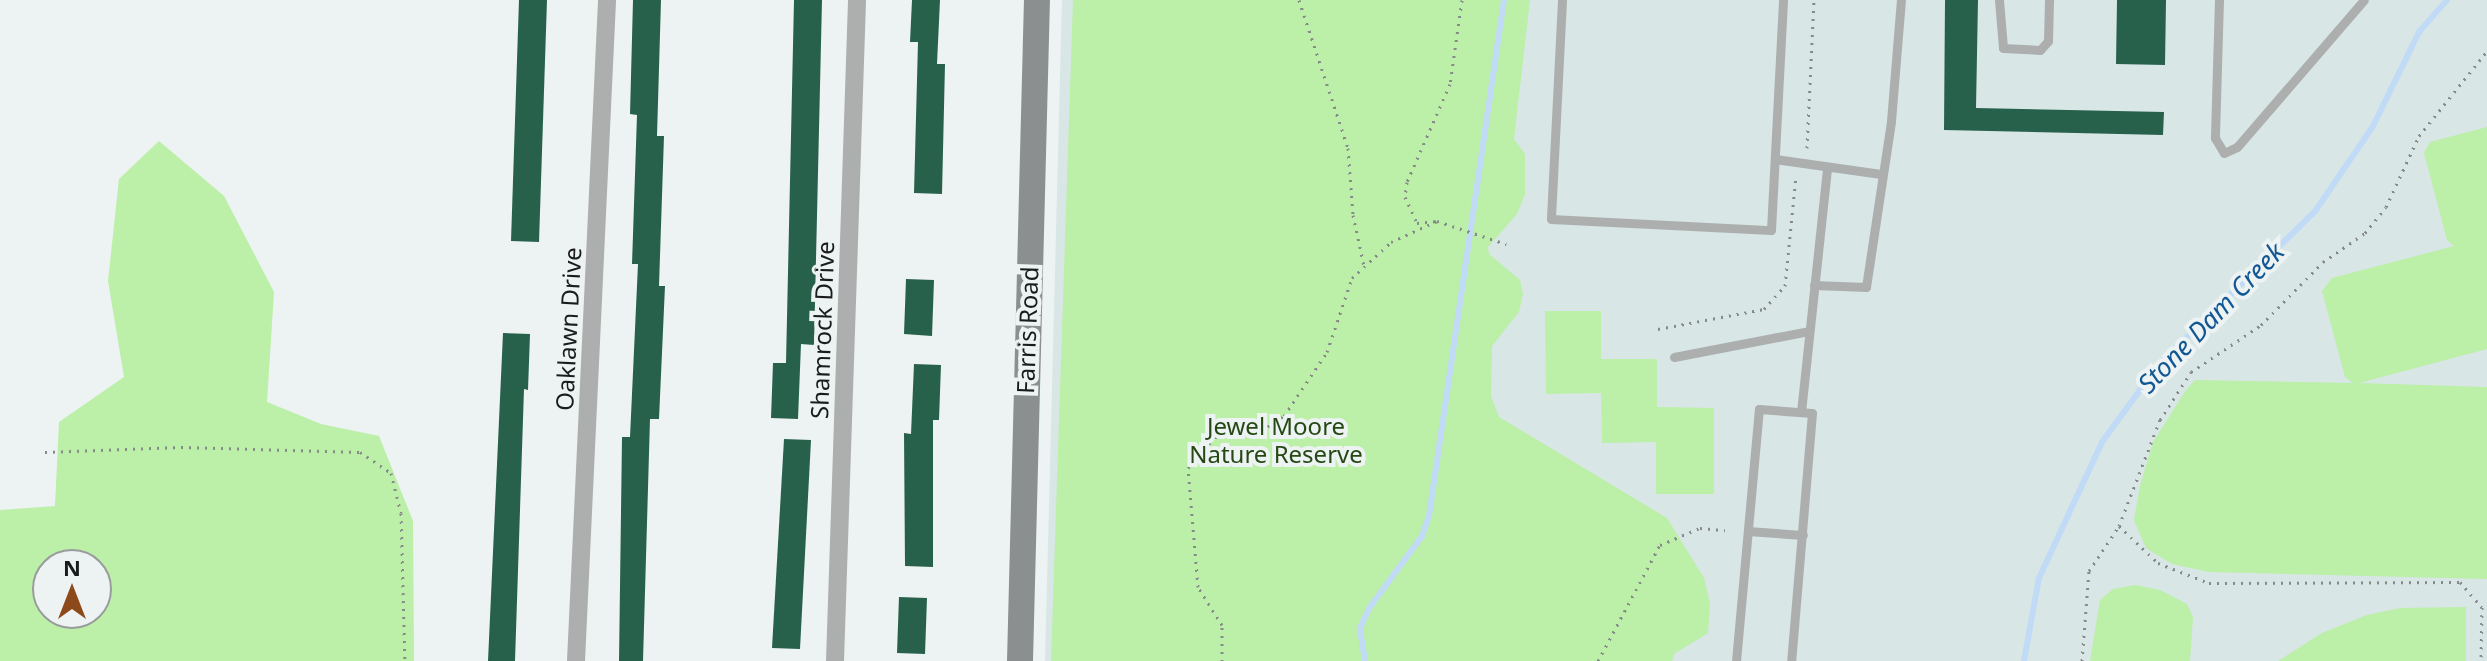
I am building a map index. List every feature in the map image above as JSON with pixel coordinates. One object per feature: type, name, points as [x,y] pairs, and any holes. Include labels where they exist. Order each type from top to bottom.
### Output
[{"type":"street","name":"Oaklawn Drive","points":[[576,661],[607,0]]},
{"type":"street","name":"Shamrock Drive","points":[[835,661],[857,0]]},
{"type":"street","name":"Farris Road","points":[[1020,661],[1037,0]]},
{"type":"lane","points":[[1562,0],[1551,219],[1771,230],[1783,0]]},
{"type":"lane","points":[[1814,285],[1866,287],[1901,0]]},
{"type":"lane","points":[[1999,0],[2000,45],[2029,50],[2047,46],[2049,0]]},
{"type":"lane","points":[[2219,0],[2215,138],[2224,153],[2237,147],[2364,0]]},
{"type":"lane","points":[[1775,159],[1881,174]]},
{"type":"lane","points":[[1801,412],[1827,167]]},
{"type":"lane","points":[[1674,357],[1809,331]]},
{"type":"lane","points":[[1736,661],[1759,409],[1812,413],[1791,661]]},
{"type":"lane","points":[[1748,531],[1803,535]]},
{"type":"path","points":[[1299,0],[1348,148],[1353,215],[1364,268]]},
{"type":"path","points":[[1462,0],[1450,84],[1407,182],[1412,217],[1417,223],[1437,221],[1506,244]]},
{"type":"path","points":[[1807,150],[1814,0]]},
{"type":"path","points":[[2082,661],[2086,580],[2119,526],[2160,420],[2191,372],[2261,325],[2323,262],[2365,233],[2386,207],[2419,136],[2487,51]]},
{"type":"path","points":[[1658,329],[1764,309],[1785,286],[1796,176]]},
{"type":"path","points":[[1222,661],[1222,625],[1198,587],[1188,468],[1215,437],[1261,431],[1284,416],[1310,384],[1352,278],[1391,242],[1437,221]]},
{"type":"path","points":[[45,452],[181,447],[360,452],[391,473],[401,513],[405,661]]},
{"type":"path","points":[[2119,526],[2158,563],[2209,583],[2460,582],[2482,607],[2481,661]]},
{"type":"path","points":[[1598,661],[1660,545],[1700,528],[1725,530]]},
{"type":"shaded area","points":[[1062,0],[2487,0],[2487,661],[1045,661]]},
{"type":"green space","name":"Jewel Moore Nature Reserve","points":[[1073,0],[1530,0],[1514,139],[1525,154],[1525,194],[1517,214],[1488,247],[1489,254],[1520,280],[1523,294],[1519,312],[1492,346],[1491,396],[1499,417],[1667,518],[1704,578],[1710,604],[1708,633],[1674,654],[1672,661],[1051,661]]},
{"type":"green space","points":[[2487,127],[2487,349],[2359,383],[2487,387],[2487,579],[2209,572],[2172,564],[2146,548],[2134,520],[2140,486],[2153,442],[2186,390],[2195,380],[2353,383],[2345,377],[2322,291],[2332,278],[2454,246],[2447,240],[2424,153],[2430,142]]},
{"type":"green space","points":[[159,141],[224,196],[274,292],[267,402],[321,424],[379,436],[413,521],[414,661],[0,661],[0,510],[55,506],[59,422],[124,377],[108,281],[119,179]]},
{"type":"green space","points":[[1545,311],[1601,311],[1601,359],[1657,359],[1657,407],[1714,408],[1714,494],[1656,494],[1656,442],[1602,443],[1601,393],[1546,394]]},
{"type":"green space","points":[[2135,585],[2160,590],[2187,604],[2193,617],[2190,661],[2090,661],[2100,600],[2113,589]]},
{"type":"green space","points":[[2466,607],[2466,661],[2278,661],[2322,633],[2367,615],[2400,608]]},
{"type":"building","points":[[519,0],[547,0],[539,242],[511,241]]},
{"type":"building","points":[[633,0],[661,0],[657,136],[664,136],[659,286],[665,286],[659,419],[650,419],[643,661],[619,661],[622,437],[630,437],[638,264],[632,264],[637,115],[630,114]]},
{"type":"building","points":[[794,0],[822,0],[814,345],[801,344],[798,419],[771,418],[773,363],[786,363]]},
{"type":"building","points":[[912,0],[940,0],[937,64],[945,64],[942,194],[914,193],[918,42],[910,42]]},
{"type":"building","points":[[1945,0],[1978,0],[1976,108],[2164,112],[2163,135],[1944,130]]},
{"type":"building","points":[[2117,0],[2166,0],[2165,65],[2116,64]]},
{"type":"building","points":[[906,279],[934,280],[932,336],[904,334]]},
{"type":"building","points":[[503,333],[530,334],[528,390],[524,389],[515,661],[488,661]]},
{"type":"building","points":[[914,364],[941,365],[939,420],[933,420],[933,567],[905,566],[904,433],[911,434]]},
{"type":"building","points":[[784,439],[811,440],[800,649],[772,648]]},
{"type":"building","points":[[899,597],[927,598],[925,654],[897,653]]},
{"type":"waterway","points":[[1365,661],[1360,628],[1370,607],[1422,536],[1429,516],[1504,0]]},
{"type":"waterway","name":"Stone Dam Creek","points":[[2024,661],[2039,578],[2102,442],[2156,368],[2316,210],[2373,126],[2419,32],[2447,0]]}]
